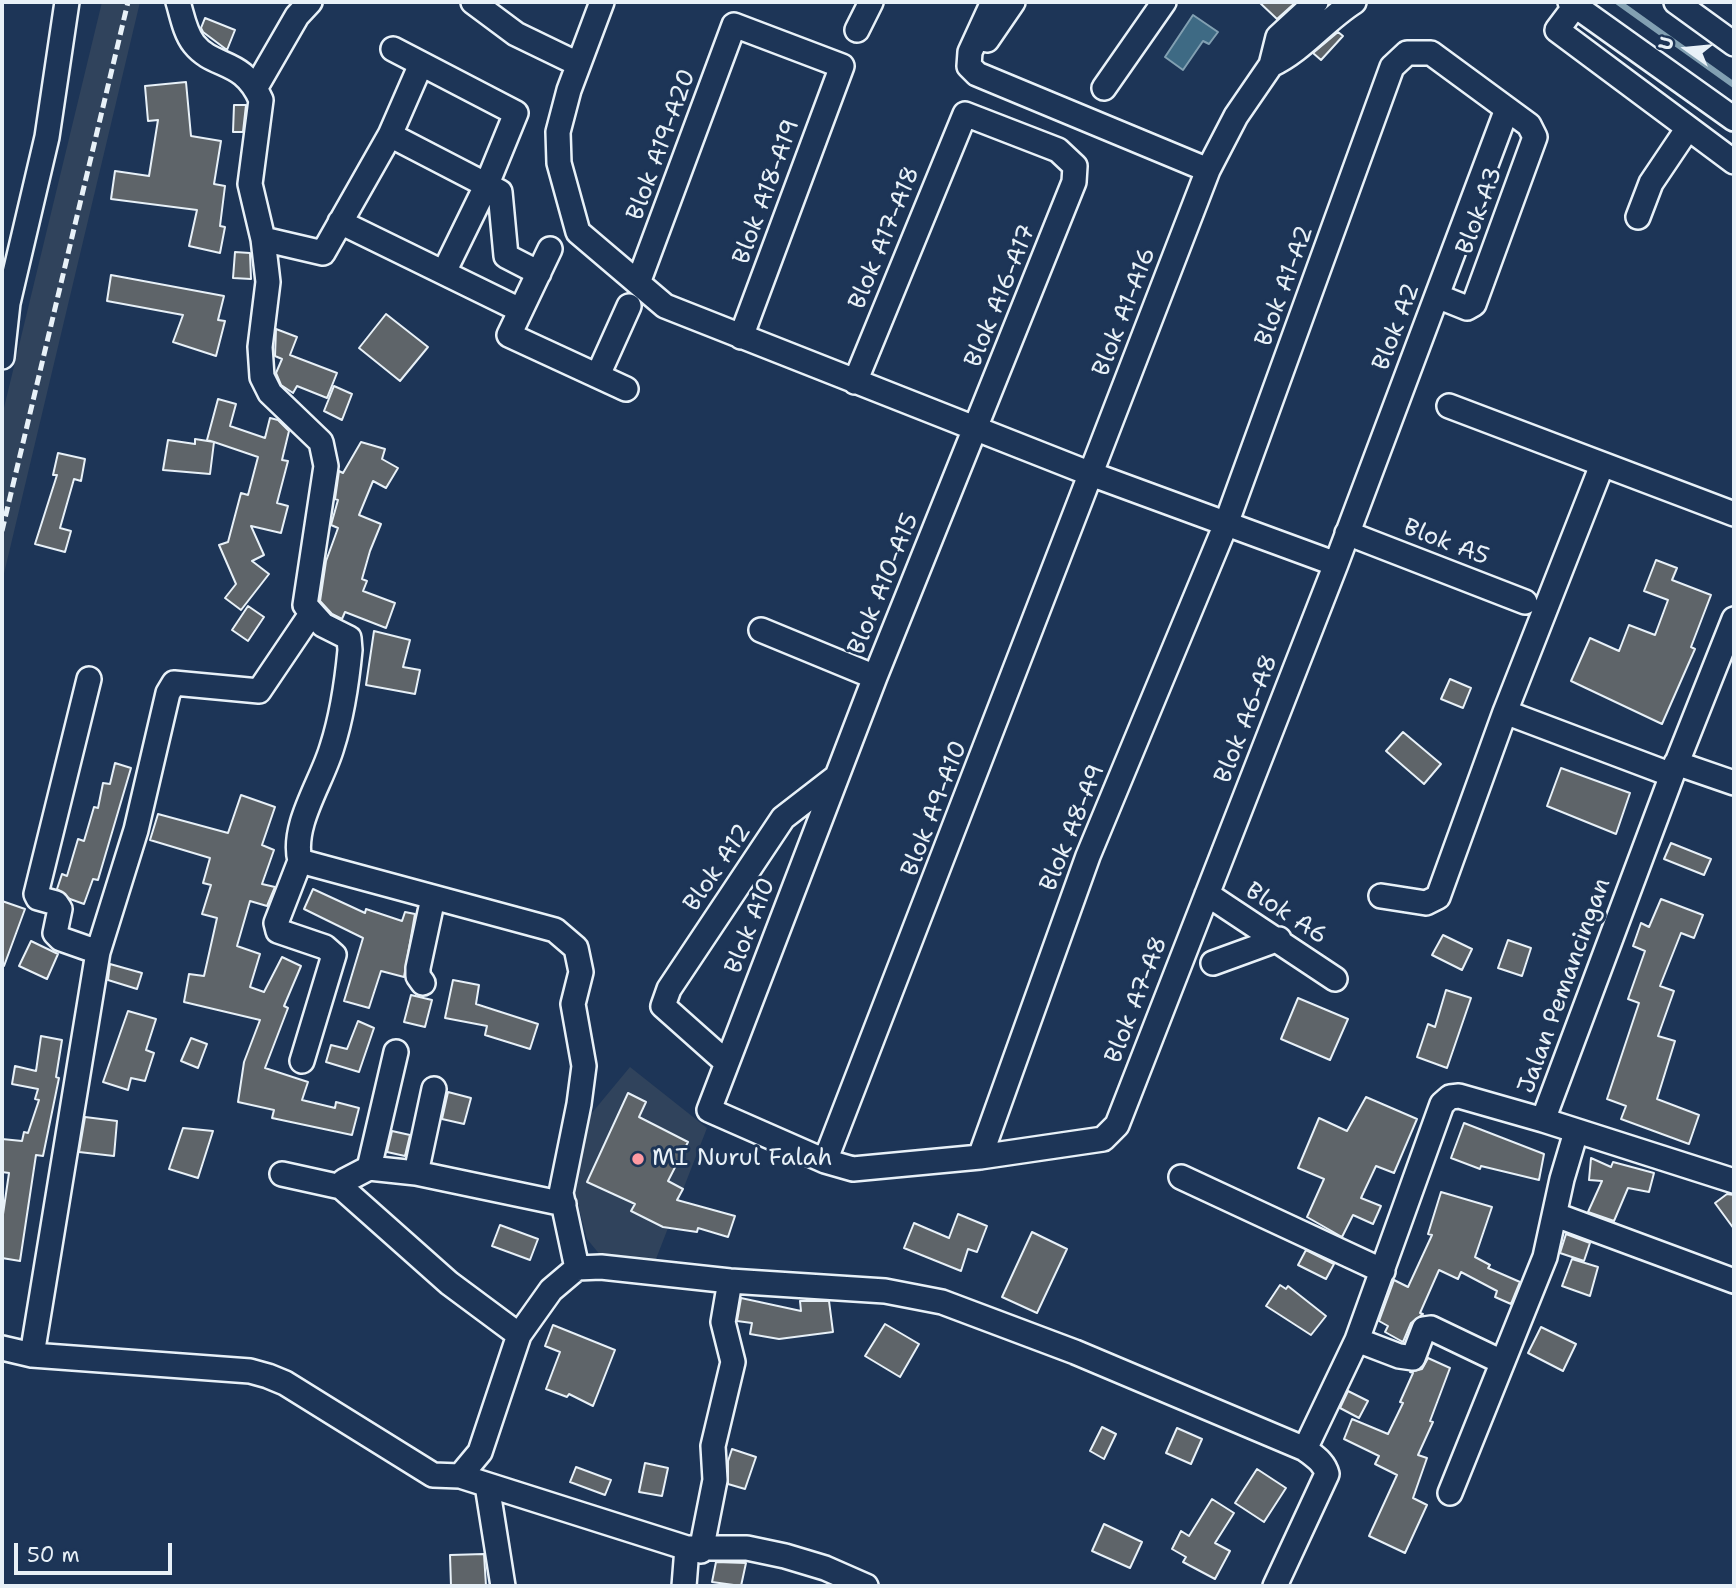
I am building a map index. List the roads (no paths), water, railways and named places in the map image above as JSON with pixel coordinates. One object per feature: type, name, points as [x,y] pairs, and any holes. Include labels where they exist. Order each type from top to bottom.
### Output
[{"type":"street","points":[[2,357],[8,303],[47,137],[67,2]]},
{"type":"street","points":[[178,2],[196,47],[243,72],[256,87],[261,100],[250,184],[263,239],[268,282],[260,347],[262,377],[270,393],[321,442],[326,466],[306,605],[323,625],[349,638],[350,650],[332,746],[300,833],[297,850],[300,861],[276,923],[278,931],[325,947],[334,955],[302,1061]]},
{"type":"street","points":[[256,87],[297,16],[310,2]]},
{"type":"street","points":[[473,2],[516,34],[578,64]]},
{"type":"street","points":[[602,2],[578,64],[558,132],[559,163],[578,232],[665,306],[1091,474],[1336,564]]},
{"type":"street","points":[[858,30],[871,2]]},
{"type":"street","points":[[969,59],[993,2]]},
{"type":"street","points":[[969,59],[1013,2]]},
{"type":"street","points":[[1104,88],[1164,2]]},
{"type":"street","points":[[1270,65],[1278,37],[1316,2]]},
{"type":"street","points":[[1675,2],[1734,44]]},
{"type":"street","points":[[1734,119],[1573,4],[1557,30],[1734,162]]},
{"type":"street","points":[[1270,65],[1290,56],[1341,5]]},
{"type":"street","name":"Blok A19-A20","points":[[638,283],[734,25],[842,66]]},
{"type":"street","points":[[393,49],[516,113],[487,184],[444,272]]},
{"type":"street","name":"Blok A1-A2","points":[[1226,524],[1392,67],[1407,53],[1431,53],[1507,109]]},
{"type":"street","points":[[969,59],[977,74],[1209,170]]},
{"type":"street","points":[[263,239],[323,253],[390,135],[421,64]]},
{"type":"street","name":"Blok A1-A16","points":[[1091,474],[1209,170],[1236,116],[1270,65]]},
{"type":"street","name":"Blok A18-A19","points":[[741,337],[842,66]]},
{"type":"street","name":"Blok A3","points":[[1437,296],[1467,308],[1474,304],[1535,137],[1530,125],[1507,109]]},
{"type":"street","name":"Blok A2","points":[[1336,564],[1507,109]]},
{"type":"street","name":"Blok A17-A18","points":[[855,382],[965,114],[1058,150],[1075,166],[1074,182]]},
{"type":"street","points":[[1638,217],[1651,183],[1688,128]]},
{"type":"street","points":[[390,135],[500,192],[506,256],[539,272]]},
{"type":"street","name":"Blok A16-A17","points":[[976,429],[1074,182]]},
{"type":"street","points":[[340,222],[520,310]]},
{"type":"street","points":[[550,249],[509,335],[626,389]]},
{"type":"street","points":[[598,375],[629,306]]},
{"type":"street","points":[[1449,405],[1734,514]]},
{"type":"street","name":"Blok A10-A15","points":[[840,769],[976,429]]},
{"type":"street","points":[[1381,896],[1426,903],[1438,897],[1505,712],[1602,465]]},
{"type":"street","name":"Blok A9-A10","points":[[825,1161],[1091,474]]},
{"type":"street","name":"Blok A8-A9","points":[[980,1157],[1088,856],[1226,524]]},
{"type":"street","name":"Blok A5","points":[[1347,533],[1525,602]]},
{"type":"street","name":"Blok A6-A8","points":[[1207,894],[1336,564]]},
{"type":"street","points":[[32,1355],[98,952],[136,830],[168,693],[174,682],[259,691],[311,614]]},
{"type":"street","name":"Jalan Pemancingan","points":[[1305,1450],[1357,1340],[1442,1104],[1450,1097],[1459,1096],[1543,1121],[1674,769],[1734,619]]},
{"type":"street","points":[[761,630],[875,677]]},
{"type":"street","points":[[89,679],[36,894],[38,898],[56,903],[60,909],[55,933],[73,944],[98,952]]},
{"type":"street","points":[[1505,712],[1674,769],[1734,783]]},
{"type":"street","name":"Blok A10","points":[[825,1161],[709,1110],[840,769]]},
{"type":"street","name":"Blok A12","points":[[727,1063],[663,1006],[669,989],[783,818],[840,769]]},
{"type":"street","points":[[300,861],[555,930],[576,948],[581,972],[573,1004],[584,1066],[561,1192],[577,1268]]},
{"type":"street","name":"Blok A7-A8","points":[[980,1157],[1103,1139],[1117,1125],[1207,894]]},
{"type":"street","name":"Blok A6","points":[[1207,894],[1279,939],[1335,979]]},
{"type":"street","points":[[423,983],[418,976],[418,968],[433,898]]},
{"type":"street","points":[[1213,963],[1279,939]]},
{"type":"street","points":[[369,1168],[396,1052]]},
{"type":"street","points":[[416,1173],[434,1090]]},
{"type":"street","points":[[1543,1121],[1734,1181]]},
{"type":"street","points":[[1450,1493],[1536,1284],[1576,1132]]},
{"type":"street","points":[[825,1161],[853,1168],[980,1157]]},
{"type":"street","points":[[341,1187],[344,1181],[369,1168],[416,1173],[564,1204]]},
{"type":"street","points":[[282,1174],[341,1187],[449,1283],[519,1335]]},
{"type":"street","points":[[1181,1177],[1383,1271]]},
{"type":"street","points":[[1556,1215],[1734,1282]]},
{"type":"street","points":[[460,1476],[480,1452],[519,1335],[551,1290],[577,1268],[601,1267],[730,1281],[885,1292],[942,1302],[1075,1352],[1305,1450],[1325,1465],[1327,1474],[1275,1586]]},
{"type":"street","points":[[684,1586],[715,1480],[713,1446],[733,1362],[723,1322],[730,1281]]},
{"type":"street","points":[[1357,1340],[1399,1356],[1413,1358],[1424,1329],[1431,1328],[1502,1362]]},
{"type":"street","points":[[2,1348],[32,1355],[259,1373],[285,1383],[433,1475],[460,1476],[694,1549],[747,1548],[785,1556],[825,1568],[866,1586]]},
{"type":"street","points":[[487,1485],[503,1586]]},
{"type":"waterway","points":[[1618,2],[1734,85]]},
{"type":"railway","points":[[2,531],[128,2]]},
{"type":"place","name":"MI Nurul Falah","points":[[638,1159]]}]
